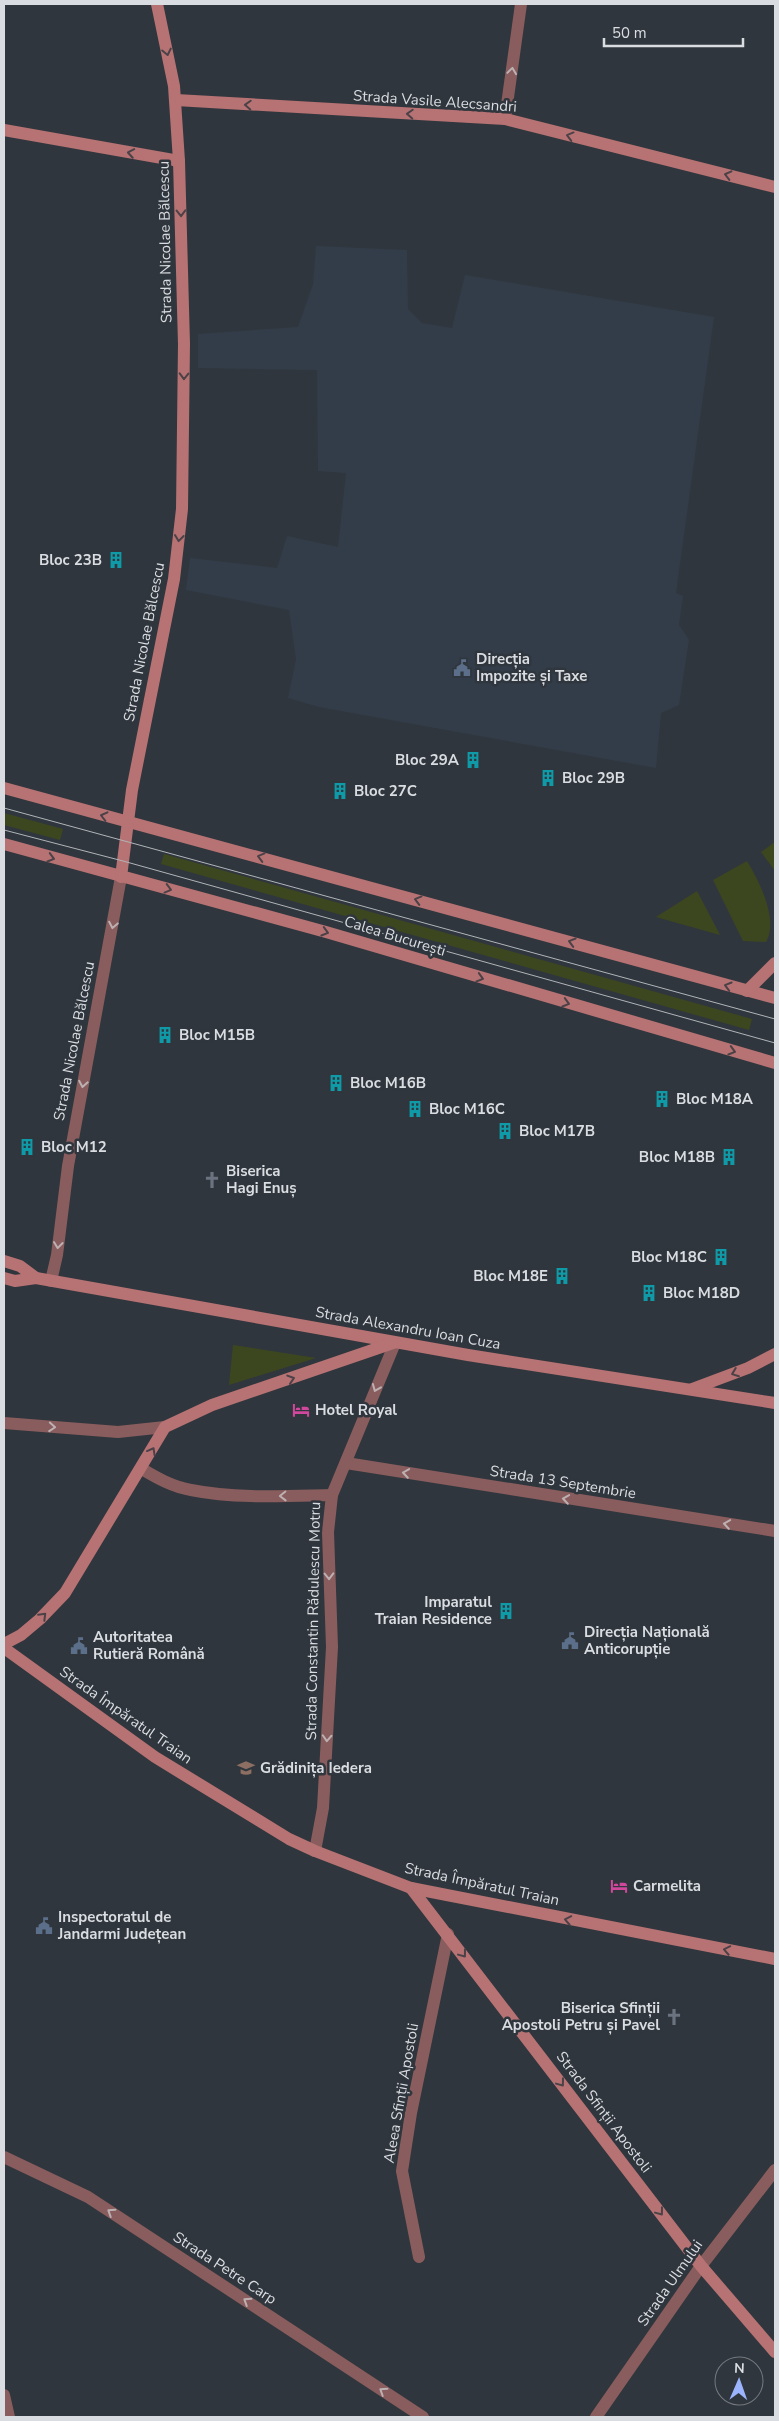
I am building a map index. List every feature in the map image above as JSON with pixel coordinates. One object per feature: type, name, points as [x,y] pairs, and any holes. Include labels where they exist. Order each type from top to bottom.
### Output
[{"type":"street","name":"Strada Nicolae Bălcescu","points":[[50,1281],[56,1255],[68,1166],[121,876],[127,822],[148,702],[174,579],[182,509],[184,344],[176,100],[157,4]]},
{"type":"street","points":[[506,119],[521,4]]},
{"type":"street","name":"Strada Vasile Alecsandri","points":[[176,100],[506,119],[775,187]]},
{"type":"street","points":[[4,130],[179,162]]},
{"type":"street","points":[[4,788],[465,912],[775,998]]},
{"type":"street","name":"Calea București","points":[[4,844],[326,932],[775,1063]]},
{"type":"street","points":[[747,991],[775,962]]},
{"type":"street","name":"Strada Alexandru Ioan Cuza","points":[[4,1261],[20,1266],[36,1278]]},
{"type":"street","name":"Strada Alexandru Ioan Cuza","points":[[4,1278],[15,1281],[36,1278],[395,1343],[775,1402]]},
{"type":"street","points":[[4,1423],[118,1432],[166,1427],[212,1405],[395,1343]]},
{"type":"street","name":"Strada Constantin Rădulescu Motru","points":[[315,1851],[323,1798],[332,1647],[328,1532],[332,1495],[395,1343]]},
{"type":"street","points":[[692,1389],[748,1368],[775,1354]]},
{"type":"street","points":[[4,1644],[21,1635],[40,1619],[65,1593],[166,1427]]},
{"type":"street","name":"Strada 13 Septembrie","points":[[346,1463],[775,1531]]},
{"type":"street","points":[[142,1469],[162,1481],[190,1490],[263,1496],[332,1495]]},
{"type":"street","name":"Strada Împăratul Traian","points":[[4,1648],[155,1757],[280,1834],[315,1851],[411,1888],[775,1959]]},
{"type":"street","name":"Strada Sfinții Apostoli","points":[[411,1888],[701,2266],[775,2352]]},
{"type":"street","name":"Aleea Sfinții Apostoli","points":[[419,2257],[402,2171],[411,2113],[448,1934]]},
{"type":"street","name":"Strada Petre Carp","points":[[4,2157],[88,2197],[423,2417]]},
{"type":"street","name":"Strada Ulmului","points":[[596,2417],[701,2266],[775,2170]]},
{"type":"street","points":[[4,2395],[9,2417]]},
{"type":"shaded area","points":[[316,246],[407,250],[408,309],[422,323],[452,328],[465,275],[714,317],[676,593],[683,596],[679,625],[689,640],[679,705],[661,713],[656,768],[319,707],[288,698],[296,659],[289,610],[186,590],[190,558],[277,568],[287,536],[338,547],[346,473],[318,471],[317,370],[198,368],[198,334],[298,327],[313,284]]},
{"type":"green space","points":[[4,813],[63,829],[60,840],[4,825]]},
{"type":"green space","points":[[775,842],[775,871],[761,852]]},
{"type":"green space","points":[[164,854],[752,1019],[749,1030],[161,864]]},
{"type":"green space","points":[[747,861],[762,890],[769,912],[769,933],[766,942],[743,941],[713,880]]},
{"type":"green space","points":[[697,891],[720,935],[656,917]]},
{"type":"green space","points":[[233,1345],[316,1358],[229,1385]]},
{"type":"tram line","points":[[4,808],[775,1019]]},
{"type":"tram line","points":[[4,830],[123,861],[775,1043]]},
{"type":"place","name":"Bloc 23B","points":[[116,560]]},
{"type":"place","name":"Direcția Impozite și Taxe","points":[[462,668]]},
{"type":"place","name":"Bloc 29A","points":[[473,760]]},
{"type":"place","name":"Bloc 29B","points":[[548,778]]},
{"type":"place","name":"Bloc 27C","points":[[340,791]]},
{"type":"place","name":"Bloc M15B","points":[[165,1035]]},
{"type":"place","name":"Bloc M16B","points":[[336,1083]]},
{"type":"place","name":"Bloc M18A","points":[[662,1099]]},
{"type":"place","name":"Bloc M16C","points":[[415,1109]]},
{"type":"place","name":"Bloc M17B","points":[[505,1131]]},
{"type":"place","name":"Bloc M12","points":[[27,1147]]},
{"type":"place","name":"Bloc M18B","points":[[729,1157]]},
{"type":"place","name":"Biserica Hagi Enuș","points":[[212,1180]]},
{"type":"place","name":"Bloc M18C","points":[[721,1257]]},
{"type":"place","name":"Bloc M18E","points":[[562,1276]]},
{"type":"place","name":"Bloc M18D","points":[[649,1293]]},
{"type":"place","name":"Hotel Royal","points":[[301,1410]]},
{"type":"place","name":"Imparatul Traian Residence","points":[[506,1611]]},
{"type":"place","name":"Direcția Națională Anticorupție","points":[[570,1641]]},
{"type":"place","name":"Autoritatea Rutieră Română","points":[[79,1646]]},
{"type":"place","name":"Grădinița Iedera","points":[[246,1768]]},
{"type":"place","name":"Carmelita","points":[[619,1886]]},
{"type":"place","name":"Inspectoratul de Jandarmi Județean","points":[[44,1926]]},
{"type":"place","name":"Biserica Sfinții Apostoli Petru și Pavel","points":[[674,2017]]}]
